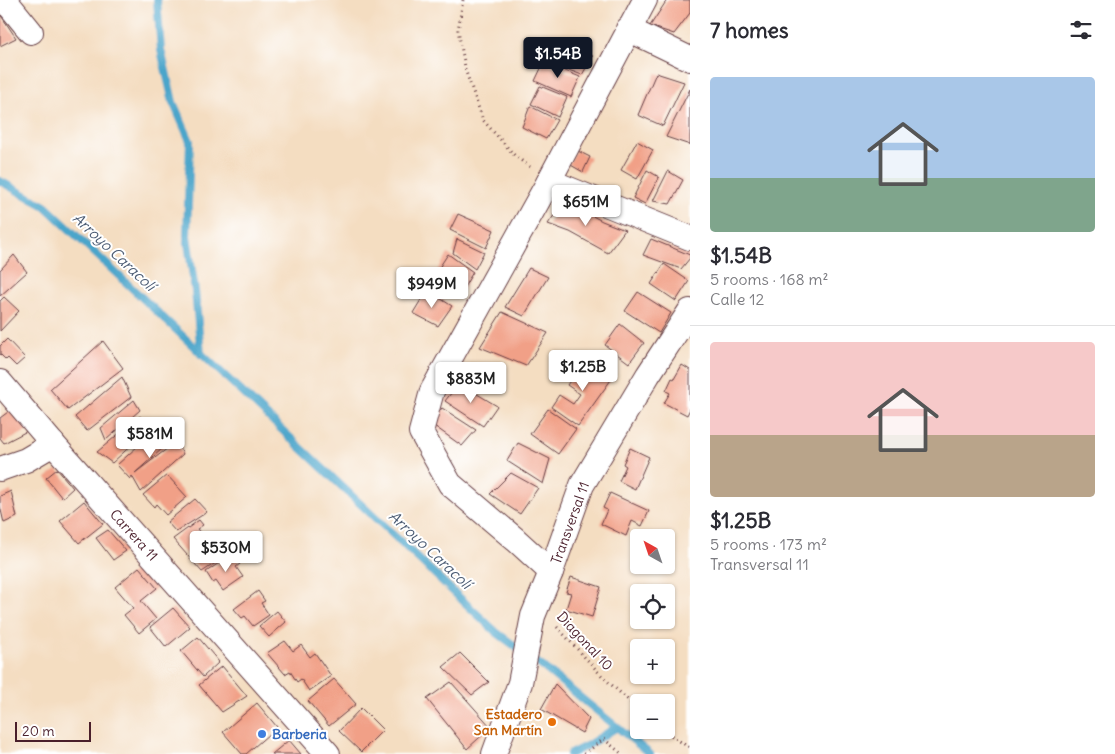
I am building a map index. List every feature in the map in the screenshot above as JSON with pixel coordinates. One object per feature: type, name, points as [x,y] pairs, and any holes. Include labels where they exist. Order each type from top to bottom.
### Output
[{"type":"street","points":[[5,0],[31,32]]},
{"type":"street","points":[[551,572],[450,484],[420,432],[432,391],[549,181],[645,0]]},
{"type":"street","points":[[628,29],[690,60]]},
{"type":"street","points":[[549,181],[690,238]]},
{"type":"street","name":"Transversal 11","points":[[494,754],[520,683],[536,611],[582,485],[648,375],[690,311]]},
{"type":"street","name":"Carrera 11","points":[[0,382],[328,754]]},
{"type":"street","points":[[0,469],[26,460],[53,444]]},
{"type":"path","points":[[463,0],[458,30],[466,72],[483,120],[515,156],[549,181]]},
{"type":"path","name":"Diagonal 10","points":[[536,611],[630,702]]},
{"type":"path","points":[[675,738],[690,748]]},
{"type":"path","points":[[584,754],[604,740],[622,754]]},
{"type":"building","points":[[667,0],[690,0],[690,13],[674,34],[650,26]]},
{"type":"building","points":[[0,14],[16,38],[0,46]]},
{"type":"building","points":[[549,48],[593,56],[582,75],[545,61]]},
{"type":"building","points":[[544,62],[580,77],[571,97],[535,81]]},
{"type":"building","points":[[656,73],[684,82],[663,126],[638,115]]},
{"type":"building","points":[[540,86],[567,97],[558,117],[531,104]]},
{"type":"building","points":[[690,89],[690,145],[666,137]]},
{"type":"building","points":[[530,106],[557,120],[546,139],[522,127]]},
{"type":"building","points":[[637,141],[653,150],[637,179],[621,170]]},
{"type":"building","points":[[576,150],[590,157],[583,172],[569,164]]},
{"type":"building","points":[[647,170],[659,177],[645,204],[633,198]]},
{"type":"building","points":[[668,171],[683,180],[670,204],[653,201]]},
{"type":"building","points":[[564,201],[602,221],[625,230],[608,253],[570,232],[548,224]]},
{"type":"building","points":[[458,214],[494,230],[486,248],[450,230]]},
{"type":"building","points":[[457,239],[484,252],[475,269],[453,253]]},
{"type":"building","points":[[651,239],[690,255],[690,258],[681,269],[643,255]]},
{"type":"building","points":[[448,254],[473,272],[460,294],[429,283]]},
{"type":"building","points":[[14,255],[27,272],[0,296],[0,270]]},
{"type":"building","points":[[664,264],[689,281],[676,301],[651,284]]},
{"type":"building","points":[[529,268],[548,277],[524,316],[505,307]]},
{"type":"building","points":[[427,290],[452,306],[438,326],[413,313]]},
{"type":"building","points":[[638,292],[671,313],[659,333],[625,311]]},
{"type":"building","points":[[4,297],[19,311],[0,331],[0,301]]},
{"type":"building","points":[[502,312],[548,333],[526,366],[480,347]]},
{"type":"building","points":[[620,324],[644,343],[629,363],[605,345]]},
{"type":"building","points":[[7,339],[25,358],[16,366],[8,358],[6,360],[0,354],[0,346]]},
{"type":"building","points":[[103,341],[123,368],[68,410],[50,389]]},
{"type":"building","points":[[586,358],[613,377],[578,426],[551,407],[559,395],[573,404],[580,394],[567,385]]},
{"type":"building","points":[[682,365],[690,370],[690,409],[687,415],[664,403],[670,393],[666,391],[672,378],[674,379]]},
{"type":"building","points":[[122,377],[131,397],[87,431],[75,417]]},
{"type":"building","points":[[459,383],[497,406],[483,426],[445,401]]},
{"type":"building","points":[[134,400],[140,410],[106,440],[101,428]]},
{"type":"building","points":[[442,408],[476,430],[462,446],[430,423]]},
{"type":"building","points":[[12,409],[29,430],[4,443],[0,438],[0,418]]},
{"type":"building","points":[[548,409],[576,429],[558,454],[530,434]]},
{"type":"building","points":[[140,416],[150,428],[112,463],[97,452]]},
{"type":"building","points":[[160,426],[172,440],[135,473],[176,442],[183,454],[141,492],[132,476],[130,479],[117,465]]},
{"type":"building","points":[[518,443],[550,459],[543,484],[507,461]]},
{"type":"building","points":[[630,448],[649,457],[635,489],[619,481],[626,466],[623,464]]},
{"type":"building","points":[[57,469],[73,488],[62,498],[46,478]]},
{"type":"building","points":[[511,473],[538,488],[520,514],[490,494]]},
{"type":"building","points":[[167,475],[187,497],[166,515],[156,504],[154,507],[143,495]]},
{"type":"building","points":[[11,491],[17,517],[4,523],[0,496]]},
{"type":"building","points":[[610,493],[649,511],[642,526],[632,521],[626,536],[601,524],[607,510],[603,508]]},
{"type":"building","points":[[195,499],[207,512],[176,532],[167,522]]},
{"type":"building","points":[[84,501],[103,524],[79,543],[60,521]]},
{"type":"building","points":[[199,520],[203,525],[197,529],[216,551],[223,546],[229,554],[202,572],[173,539]]},
{"type":"building","points":[[108,530],[126,551],[113,560],[96,538]]},
{"type":"building","points":[[232,554],[240,564],[236,567],[243,577],[223,591],[216,581],[213,583],[206,572]]},
{"type":"building","points":[[139,567],[157,588],[141,601],[156,619],[139,633],[124,615],[133,608],[115,587]]},
{"type":"building","points":[[571,577],[601,587],[592,617],[566,609],[571,593],[566,592]]},
{"type":"building","points":[[258,591],[265,601],[261,603],[269,615],[253,626],[245,616],[242,618],[234,609]]},
{"type":"building","points":[[173,608],[190,627],[166,647],[150,627]]},
{"type":"building","points":[[277,611],[286,622],[269,637],[259,626]]},
{"type":"building","points":[[198,637],[219,662],[203,677],[181,651]]},
{"type":"building","points":[[285,641],[293,651],[301,645],[310,657],[315,653],[331,676],[309,691],[301,679],[297,682],[290,671],[285,674],[267,653]]},
{"type":"building","points":[[460,653],[489,682],[472,695],[443,667]]},
{"type":"building","points":[[222,666],[247,696],[222,712],[199,685]]},
{"type":"building","points":[[334,679],[356,704],[329,726],[308,701]]},
{"type":"building","points":[[451,682],[491,727],[467,749],[427,699]]},
{"type":"building","points":[[555,684],[589,719],[582,733],[541,709]]},
{"type":"building","points":[[257,703],[277,727],[246,754],[242,754],[223,732]]},
{"type":"building","points":[[361,708],[383,730],[361,752],[339,731]]},
{"type":"building","points":[[289,740],[301,754],[272,754]]},
{"type":"waterway","name":"Arroyo Caracolí","points":[[157,0],[161,50],[173,102],[190,141],[187,236],[201,354]]},
{"type":"waterway","name":"Arroyo Caracolí","points":[[0,181],[45,206],[496,632],[543,667],[650,754]]},
{"type":"waterway","points":[[570,754],[617,727]]},
{"type":"place","name":"Estadero San Martín","points":[[552,722]]},
{"type":"place","name":"Barberia","points":[[262,734]]}]
